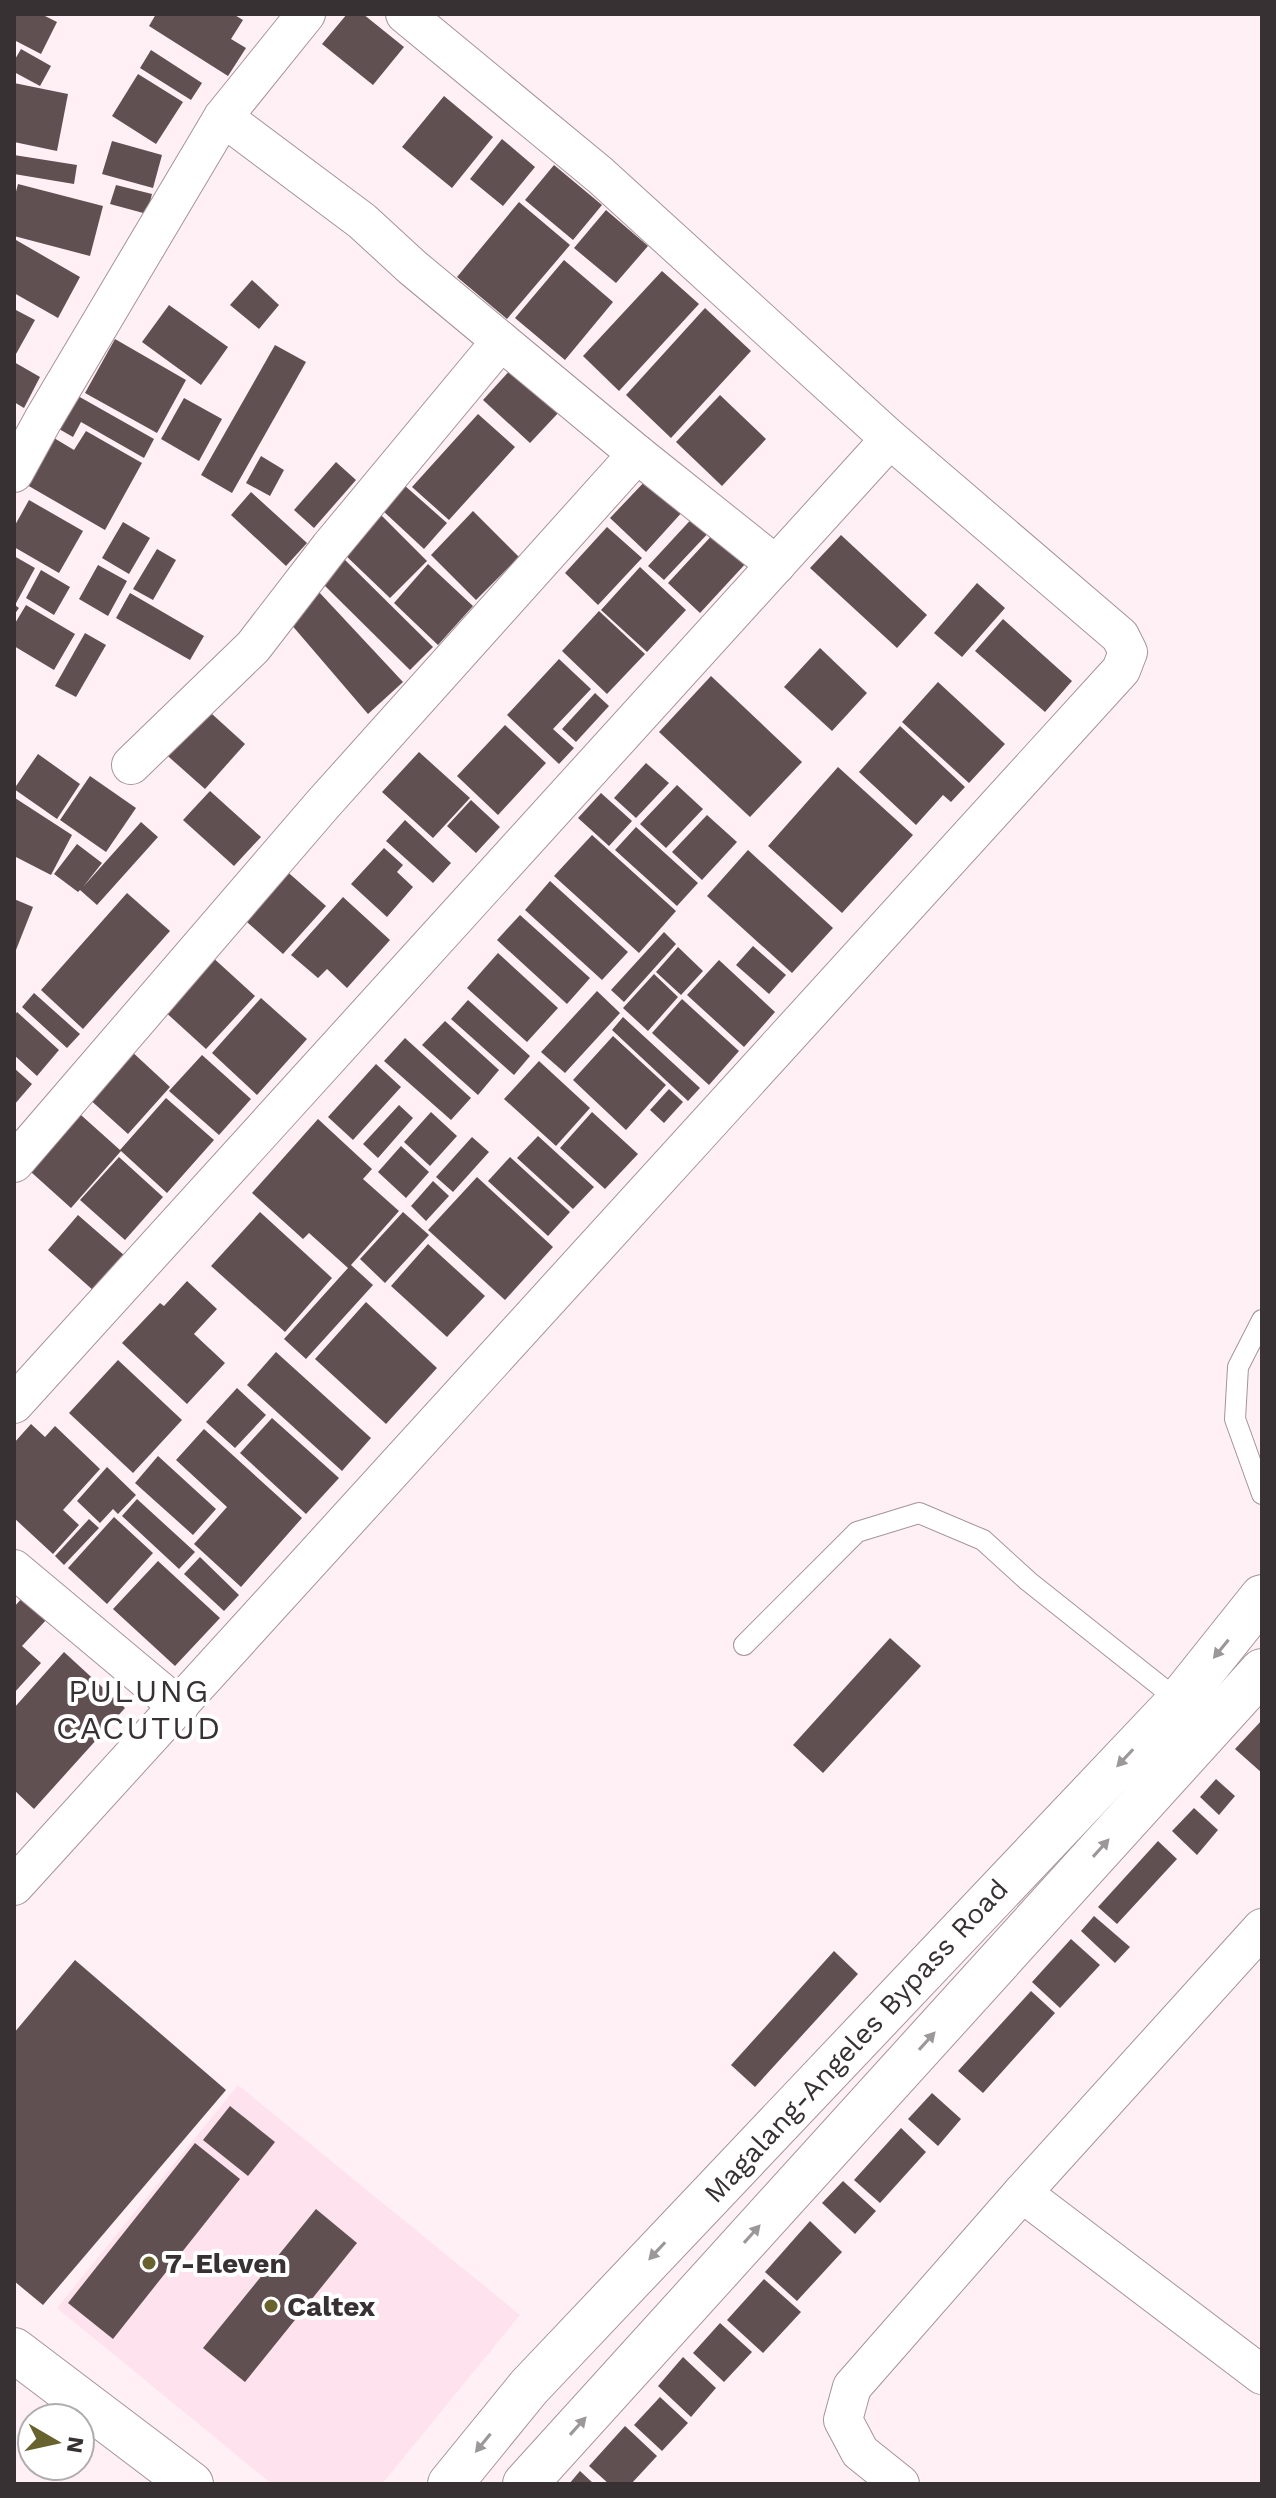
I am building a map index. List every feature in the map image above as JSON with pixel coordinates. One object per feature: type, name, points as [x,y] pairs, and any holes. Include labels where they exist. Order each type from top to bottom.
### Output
[{"type":"street","points":[[14,473],[223,117],[306,14]]},
{"type":"street","points":[[14,1886],[1121,670],[1128,652],[1120,636],[890,439],[600,175],[405,14]]},
{"type":"street","points":[[223,117],[362,221],[501,341],[776,565]]},
{"type":"street","points":[[131,765],[253,647],[330,547],[501,341]]},
{"type":"street","points":[[14,1404],[890,439]]},
{"type":"street","points":[[14,1163],[323,804],[637,454]]},
{"type":"street","points":[[14,1569],[179,1707]]},
{"type":"street","name":"Magalang-Angeles Bypass Road","points":[[450,2484],[529,2387],[1179,1701],[1262,1597]]},
{"type":"street","name":"Magalang-Angeles Bypass Road","points":[[525,2484],[1262,1671]]},
{"type":"street","points":[[900,2484],[860,2452],[843,2420],[852,2387],[1022,2193],[1262,1928]]},
{"type":"street","points":[[1022,2193],[1262,2375]]},
{"type":"street","points":[[14,2350],[191,2484]]},
{"type":"lane","points":[[1262,1320],[1238,1367],[1235,1419],[1262,1494]]},
{"type":"lane","points":[[744,1645],[857,1532],[919,1513],[983,1540],[1028,1581],[1179,1701]]},
{"type":"shaded area","points":[[238,2085],[520,2315],[382,2484],[272,2484],[57,2308]]},
{"type":"building","points":[[16,14],[41,14],[57,22],[41,54],[14,40]]},
{"type":"building","points":[[156,14],[233,14],[243,20],[231,39],[246,48],[228,76],[149,26]]},
{"type":"building","points":[[347,14],[363,14],[404,47],[373,85],[322,44]]},
{"type":"building","points":[[21,49],[51,66],[40,86],[14,72],[14,61]]},
{"type":"building","points":[[151,50],[202,83],[191,100],[140,68]]},
{"type":"building","points":[[138,74],[183,102],[156,144],[112,116]]},
{"type":"building","points":[[14,83],[68,94],[57,151],[14,142]]},
{"type":"building","points":[[444,96],[493,137],[452,188],[402,147]]},
{"type":"building","points":[[502,139],[535,167],[503,206],[470,179]]},
{"type":"building","points":[[112,141],[162,155],[153,188],[102,174]]},
{"type":"building","points":[[14,155],[77,165],[74,184],[14,174]]},
{"type":"building","points":[[554,165],[602,205],[573,240],[525,200]]},
{"type":"building","points":[[18,184],[103,206],[90,256],[14,236],[14,199]]},
{"type":"building","points":[[116,185],[152,194],[147,214],[110,204]]},
{"type":"building","points":[[519,202],[570,245],[507,319],[457,277]]},
{"type":"building","points":[[606,210],[648,246],[616,283],[574,248]]},
{"type":"building","points":[[16,240],[80,277],[58,318],[14,293]]},
{"type":"building","points":[[564,260],[613,302],[565,360],[515,318]]},
{"type":"building","points":[[662,271],[699,304],[619,391],[583,356]]},
{"type":"building","points":[[252,280],[279,305],[259,329],[230,305]]},
{"type":"building","points":[[169,305],[228,347],[201,385],[142,342]]},
{"type":"building","points":[[705,308],[751,351],[671,438],[626,395]]},
{"type":"building","points":[[14,309],[35,320],[16,354],[14,353]]},
{"type":"building","points":[[115,339],[186,380],[157,433],[85,393]]},
{"type":"building","points":[[275,345],[306,362],[232,493],[201,475]]},
{"type":"building","points":[[14,362],[40,377],[24,408],[14,402]]},
{"type":"building","points":[[513,367],[560,411],[530,443],[483,400]]},
{"type":"building","points":[[720,395],[766,439],[722,486],[676,442]]},
{"type":"building","points":[[78,396],[154,439],[144,458],[81,422],[73,437],[59,429]]},
{"type":"building","points":[[184,398],[222,419],[199,461],[161,439]]},
{"type":"building","points":[[478,414],[515,447],[449,520],[412,487]]},
{"type":"building","points":[[86,431],[142,463],[105,530],[27,485],[54,438],[74,450]]},
{"type":"building","points":[[261,456],[284,470],[270,496],[246,483]]},
{"type":"building","points":[[336,462],[356,480],[314,528],[294,510]]},
{"type":"building","points":[[649,477],[684,510],[646,552],[610,518]]},
{"type":"building","points":[[404,485],[447,523],[424,549],[382,510]]},
{"type":"building","points":[[251,492],[307,543],[286,566],[231,515]]},
{"type":"building","points":[[29,500],[83,531],[59,573],[14,547],[14,527]]},
{"type":"building","points":[[473,511],[519,557],[476,600],[431,555]]},
{"type":"building","points":[[697,513],[714,527],[664,580],[648,566]]},
{"type":"building","points":[[381,515],[427,561],[390,598],[343,553]]},
{"type":"building","points":[[123,522],[150,538],[129,574],[102,558]]},
{"type":"building","points":[[607,527],[642,558],[598,605],[565,573]]},
{"type":"building","points":[[716,531],[748,561],[700,613],[668,583]]},
{"type":"building","points":[[841,535],[927,615],[897,648],[810,568]]},
{"type":"building","points":[[157,549],[176,560],[153,600],[133,589]]},
{"type":"building","points":[[14,556],[35,568],[15,605],[19,608],[14,615]]},
{"type":"building","points":[[341,556],[433,647],[410,670],[318,579]]},
{"type":"building","points":[[428,564],[473,606],[438,645],[394,603]]},
{"type":"building","points":[[98,565],[127,581],[108,616],[79,599]]},
{"type":"building","points":[[640,567],[686,610],[647,652],[601,610]]},
{"type":"building","points":[[41,570],[70,587],[54,615],[26,598]]},
{"type":"building","points":[[977,583],[1005,608],[962,657],[934,633]]},
{"type":"building","points":[[318,591],[403,682],[368,714],[290,623]]},
{"type":"building","points":[[130,593],[204,636],[190,660],[116,618]]},
{"type":"building","points":[[26,605],[75,634],[54,670],[14,646],[14,625]]},
{"type":"building","points":[[599,611],[645,654],[607,694],[562,651]]},
{"type":"building","points":[[1003,619],[1072,681],[1045,712],[975,651]]},
{"type":"building","points":[[85,633],[106,645],[76,697],[55,686]]},
{"type":"building","points":[[820,648],[867,693],[832,731],[784,687]]},
{"type":"building","points":[[559,659],[591,689],[553,729],[574,748],[559,764],[507,715]]},
{"type":"building","points":[[711,676],[802,762],[750,817],[659,732]]},
{"type":"building","points":[[938,682],[1005,744],[969,783],[902,722]]},
{"type":"building","points":[[595,693],[609,706],[576,742],[562,729]]},
{"type":"building","points":[[201,704],[245,744],[205,789],[161,750]]},
{"type":"building","points":[[505,725],[546,763],[498,815],[457,776]]},
{"type":"building","points":[[900,726],[965,787],[951,802],[943,795],[916,825],[859,772]]},
{"type":"building","points":[[419,752],[470,798],[433,838],[382,792]]},
{"type":"building","points":[[38,754],[80,784],[57,819],[14,789]]},
{"type":"building","points":[[646,763],[669,783],[636,818],[614,798]]},
{"type":"building","points":[[838,767],[913,835],[842,913],[768,846]]},
{"type":"building","points":[[90,776],[136,808],[106,852],[60,820]]},
{"type":"building","points":[[677,785],[703,809],[666,848],[640,824]]},
{"type":"building","points":[[210,791],[261,837],[234,866],[183,820]]},
{"type":"building","points":[[601,793],[632,821],[609,846],[578,818]]},
{"type":"building","points":[[15,798],[72,835],[51,875],[14,856]]},
{"type":"building","points":[[471,800],[500,827],[476,853],[447,826]]},
{"type":"building","points":[[707,815],[737,842],[702,880],[672,852]]},
{"type":"building","points":[[405,820],[451,863],[433,883],[386,841]]},
{"type":"building","points":[[141,822],[158,837],[97,905],[54,874],[77,844],[102,863],[83,887]]},
{"type":"building","points":[[636,827],[698,883],[677,906],[615,850]]},
{"type":"building","points":[[592,835],[676,911],[639,953],[554,876]]},
{"type":"building","points":[[384,848],[403,865],[397,872],[413,887],[387,917],[351,884]]},
{"type":"building","points":[[748,850],[833,928],[792,973],[707,896]]},
{"type":"building","points":[[282,867],[326,906],[283,954],[239,915]]},
{"type":"building","points":[[550,881],[628,952],[602,980],[525,910]]},
{"type":"building","points":[[127,893],[170,931],[83,1029],[41,990]]},
{"type":"building","points":[[343,897],[390,940],[347,988],[327,969],[318,978],[291,955]]},
{"type":"building","points":[[14,899],[33,907],[14,955]]},
{"type":"building","points":[[520,915],[590,978],[567,1004],[497,940]]},
{"type":"building","points":[[664,932],[676,944],[624,1002],[611,990]]},
{"type":"building","points":[[753,946],[786,975],[769,994],[736,965]]},
{"type":"building","points":[[678,947],[703,971],[681,995],[656,972]]},
{"type":"building","points":[[498,953],[558,1008],[527,1042],[467,988]]},
{"type":"building","points":[[210,955],[255,996],[206,1049],[162,1009]]},
{"type":"building","points":[[719,960],[775,1012],[744,1047],[687,995]]},
{"type":"building","points":[[654,974],[678,997],[648,1031],[623,1008]]},
{"type":"building","points":[[597,991],[620,1013],[565,1073],[541,1052]]},
{"type":"building","points":[[34,993],[80,1034],[67,1048],[22,1007]]},
{"type":"building","points":[[261,998],[307,1039],[257,1095],[212,1053]]},
{"type":"building","points":[[682,999],[739,1051],[709,1085],[652,1033]]},
{"type":"building","points":[[468,1000],[530,1056],[514,1075],[451,1019]]},
{"type":"building","points":[[17,1012],[59,1050],[37,1076],[14,1055],[14,1016]]},
{"type":"building","points":[[623,1017],[700,1088],[688,1101],[612,1030]]},
{"type":"building","points":[[445,1021],[499,1070],[478,1095],[422,1045]]},
{"type":"building","points":[[613,1036],[666,1085],[626,1130],[573,1080]]},
{"type":"building","points":[[405,1038],[471,1098],[451,1120],[384,1061]]},
{"type":"building","points":[[129,1049],[170,1087],[128,1134],[87,1097]]},
{"type":"building","points":[[202,1055],[251,1099],[219,1135],[169,1091]]},
{"type":"building","points":[[539,1061],[590,1108],[556,1146],[504,1099]]},
{"type":"building","points":[[376,1064],[401,1087],[353,1140],[328,1117]]},
{"type":"building","points":[[14,1068],[32,1084],[14,1105]]},
{"type":"building","points":[[669,1089],[683,1102],[664,1123],[650,1110]]},
{"type":"building","points":[[166,1098],[214,1140],[167,1193],[121,1151],[71,1208],[21,1163],[72,1107],[120,1150]]},
{"type":"building","points":[[399,1105],[413,1118],[378,1158],[363,1144]]},
{"type":"building","points":[[431,1112],[457,1136],[430,1166],[404,1142]]},
{"type":"building","points":[[592,1112],[638,1154],[605,1189],[560,1148]]},
{"type":"building","points":[[318,1119],[372,1169],[363,1179],[399,1211],[351,1265],[373,1285],[306,1359],[284,1339],[348,1268],[309,1233],[303,1239],[252,1193]]},
{"type":"building","points":[[538,1136],[594,1187],[573,1209],[517,1158]]},
{"type":"building","points":[[472,1137],[489,1152],[453,1192],[436,1177]]},
{"type":"building","points":[[401,1146],[429,1172],[406,1198],[378,1172]]},
{"type":"building","points":[[119,1157],[163,1197],[125,1240],[80,1200]]},
{"type":"building","points":[[510,1157],[570,1212],[548,1236],[488,1181]]},
{"type":"building","points":[[477,1177],[553,1247],[505,1300],[428,1230]]},
{"type":"building","points":[[433,1181],[449,1196],[426,1221],[411,1206]]},
{"type":"building","points":[[260,1212],[332,1278],[285,1332],[211,1266]]},
{"type":"building","points":[[403,1212],[429,1235],[385,1283],[360,1259]]},
{"type":"building","points":[[78,1215],[125,1256],[94,1291],[48,1250]]},
{"type":"building","points":[[428,1244],[485,1296],[447,1337],[391,1286]]},
{"type":"building","points":[[187,1281],[217,1309],[194,1334],[225,1363],[187,1404],[122,1343],[160,1303],[164,1306]]},
{"type":"building","points":[[366,1302],[437,1368],[386,1424],[315,1359]]},
{"type":"building","points":[[276,1352],[371,1438],[342,1471],[247,1385]]},
{"type":"building","points":[[118,1360],[182,1420],[133,1473],[69,1413]]},
{"type":"building","points":[[237,1388],[266,1415],[235,1448],[206,1422]]},
{"type":"building","points":[[272,1418],[339,1478],[306,1514],[240,1453]]},
{"type":"building","points":[[31,1424],[45,1437],[55,1426],[100,1469],[63,1510],[79,1525],[53,1554],[14,1518],[14,1443]]},
{"type":"building","points":[[204,1429],[302,1518],[241,1587],[194,1544],[227,1507],[176,1460]]},
{"type":"building","points":[[158,1456],[216,1509],[193,1535],[135,1483]]},
{"type":"building","points":[[107,1467],[136,1495],[118,1514],[113,1509],[100,1523],[77,1501]]},
{"type":"building","points":[[137,1499],[195,1552],[179,1569],[122,1516]]},
{"type":"building","points":[[114,1517],[153,1553],[107,1604],[68,1568]]},
{"type":"building","points":[[89,1519],[99,1528],[64,1565],[55,1556]]},
{"type":"building","points":[[200,1557],[239,1595],[224,1611],[184,1574]]},
{"type":"building","points":[[158,1561],[220,1618],[175,1666],[113,1609]]},
{"type":"building","points":[[23,1597],[47,1619],[22,1646],[41,1663],[14,1693],[14,1607]]},
{"type":"building","points":[[890,1638],[921,1666],[823,1773],[793,1745]]},
{"type":"building","points":[[64,1652],[125,1708],[34,1809],[14,1790],[14,1708]]},
{"type":"building","points":[[1262,1720],[1262,1773],[1235,1749]]},
{"type":"building","points":[[1216,1779],[1235,1796],[1219,1815],[1200,1797]]},
{"type":"building","points":[[1194,1808],[1218,1830],[1197,1855],[1172,1831]]},
{"type":"building","points":[[1158,1841],[1177,1859],[1117,1924],[1098,1907]]},
{"type":"building","points":[[1094,1916],[1130,1947],[1115,1963],[1081,1931]]},
{"type":"building","points":[[1071,1939],[1100,1965],[1060,2008],[1032,1982]]},
{"type":"building","points":[[834,1951],[858,1974],[755,2087],[731,2065]]},
{"type":"building","points":[[75,1960],[226,2090],[43,2305],[14,2281],[14,2033]]},
{"type":"building","points":[[1031,1991],[1055,2013],[983,2093],[958,2071]]},
{"type":"building","points":[[932,2093],[961,2119],[938,2146],[908,2119]]},
{"type":"building","points":[[230,2106],[275,2142],[248,2176],[203,2140]]},
{"type":"building","points":[[901,2128],[926,2152],[880,2203],[854,2180]]},
{"type":"building","points":[[195,2143],[240,2179],[113,2339],[68,2303]]},
{"type":"building","points":[[843,2181],[876,2211],[855,2234],[822,2203]]},
{"type":"building","name":"Caltex","points":[[316,2209],[357,2243],[245,2382],[203,2348]]},
{"type":"building","points":[[810,2221],[842,2252],[797,2301],[765,2272]]},
{"type":"building","points":[[764,2279],[801,2312],[763,2353],[727,2320]]},
{"type":"building","points":[[720,2323],[752,2352],[724,2382],[693,2353]]},
{"type":"building","points":[[683,2357],[716,2388],[691,2417],[658,2386]]},
{"type":"building","points":[[660,2397],[688,2423],[662,2451],[634,2425]]},
{"type":"building","points":[[625,2426],[657,2456],[631,2484],[609,2484],[589,2466]]},
{"type":"building","points":[[580,2471],[594,2484],[569,2484]]},
{"type":"place","name":"7-Eleven","points":[[149,2263]]},
{"type":"place","name":"Caltex","points":[[271,2306]]},
{"type":"district","name":"PULUNG CACUTUD","points":[[139,1710]]}]
